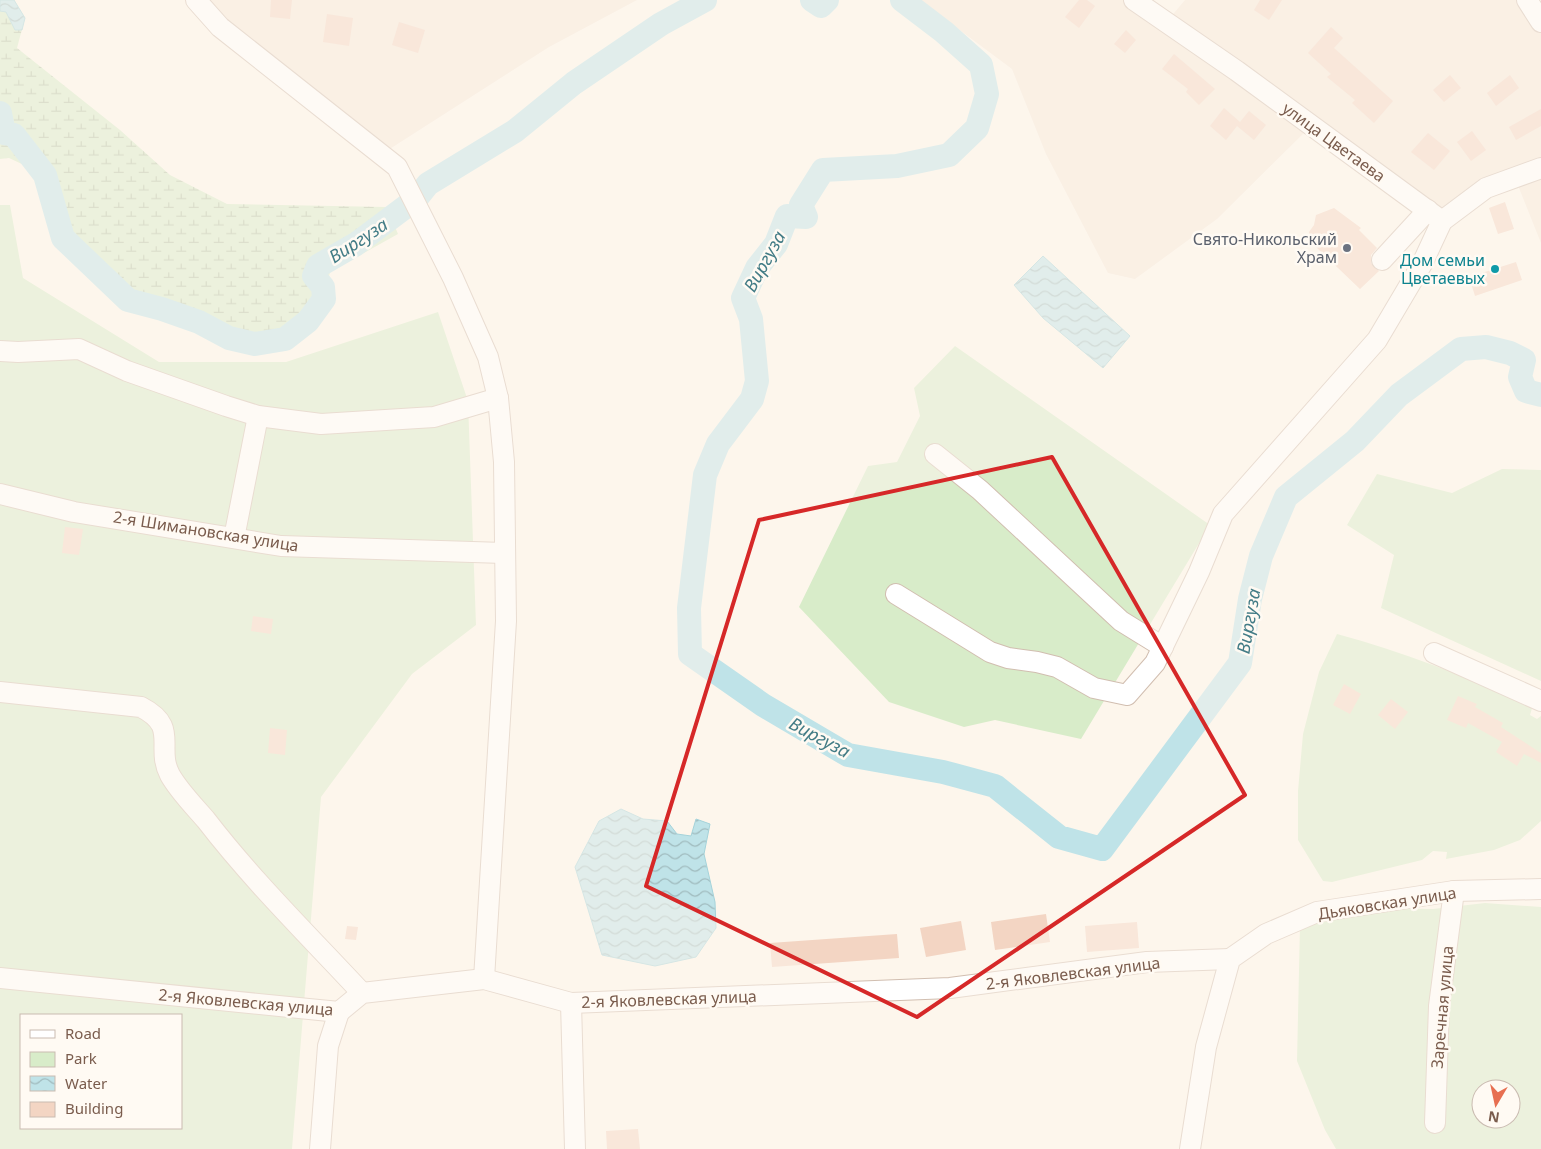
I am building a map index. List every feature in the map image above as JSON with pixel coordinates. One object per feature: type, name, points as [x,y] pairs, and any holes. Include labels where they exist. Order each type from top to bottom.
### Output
[{"type":"street","points":[[196,0],[220,27],[397,167],[452,278],[488,357],[498,398],[504,462],[506,621],[484,979]]},
{"type":"street","points":[[1527,0],[1541,22]]},
{"type":"street","name":"улица Цветаева","points":[[1145,3],[1435,215]]},
{"type":"street","points":[[1382,260],[1435,215],[1486,188],[1541,168]]},
{"type":"street","points":[[896,594],[990,652],[1008,658],[1057,667],[1094,688],[1126,695],[1155,663],[1199,572],[1223,514],[1377,340],[1422,264],[1435,215]]},
{"type":"street","points":[[0,350],[79,349],[127,371],[258,416],[321,424],[434,417],[498,398]]},
{"type":"street","points":[[234,538],[258,416]]},
{"type":"street","points":[[935,454],[980,490],[1121,622],[1163,647]]},
{"type":"street","name":"2-я Шимановская улица","points":[[0,494],[74,512],[281,546],[504,553]]},
{"type":"street","points":[[1434,653],[1541,701]]},
{"type":"street","points":[[0,692],[141,707],[154,714],[165,732],[164,756],[170,775],[235,857],[362,993]]},
{"type":"street","name":"Дьяковская улица","points":[[1230,959],[1266,934],[1317,912],[1454,891],[1541,889]]},
{"type":"street","name":"Заречная улица","points":[[1435,1123],[1439,1006],[1454,891]]},
{"type":"street","points":[[1190,1149],[1206,1047],[1230,959]]},
{"type":"street","name":"2-я Яковлевская улица","points":[[0,978],[339,1012],[362,993],[484,979],[572,1003],[950,988],[1147,962],[1230,959]]},
{"type":"street","points":[[572,1003],[575,1149]]},
{"type":"street","points":[[320,1149],[328,1046],[339,1012]]},
{"type":"highlighted area","points":[[1052,457],[1245,795],[917,1017],[646,886],[759,520]]},
{"type":"shaded area","points":[[201,0],[637,0],[549,47],[385,152]]},
{"type":"shaded area","points":[[913,0],[1126,0],[1309,128],[1217,219],[1135,279],[1108,273],[1046,154],[1012,69],[957,28]]},
{"type":"shaded area","points":[[1185,0],[1524,0],[1541,28],[1541,166],[1443,217],[1169,19]]},
{"type":"shaded area","points":[[1541,171],[1541,243],[1519,188],[1519,179]]},
{"type":"green space","points":[[0,0],[14,0],[25,18],[17,48],[120,130],[170,175],[227,204],[387,207],[398,234],[330,272],[324,299],[308,321],[285,339],[255,344],[229,338],[199,322],[128,300],[63,238],[45,175],[9,158],[0,159]]},
{"type":"green space","points":[[0,205],[10,205],[23,278],[159,362],[286,362],[438,312],[468,401],[476,625],[412,674],[321,797],[292,1149],[0,1149]]},
{"type":"green space","points":[[955,346],[1210,525],[1081,739],[995,720],[964,727],[889,702],[799,607],[868,466],[897,462],[920,416],[914,388]]},
{"type":"green space","points":[[1502,469],[1541,470],[1541,681],[1381,608],[1394,555],[1347,525],[1377,474],[1452,493]]},
{"type":"green space","points":[[1337,634],[1411,657],[1533,705],[1530,715],[1537,719],[1541,716],[1541,821],[1520,840],[1494,850],[1446,859],[1447,852],[1433,851],[1422,860],[1332,882],[1323,881],[1298,840],[1298,791],[1303,734],[1319,672]]},
{"type":"green space","points":[[1485,903],[1541,907],[1541,1149],[1336,1149],[1325,1130],[1297,1061],[1300,925],[1374,908],[1433,909]]},
{"type":"water","points":[[0,0],[14,0],[25,18],[22,30],[15,30],[6,12],[0,11]]},
{"type":"water","points":[[1043,256],[1130,336],[1103,368],[1043,318],[1014,285]]},
{"type":"water","points":[[621,809],[643,819],[667,821],[677,834],[691,836],[696,819],[710,824],[704,854],[715,902],[716,928],[696,957],[655,966],[602,955],[575,867],[599,821]]},
{"type":"building","points":[[271,0],[292,0],[290,19],[270,17]]},
{"type":"building","points":[[1079,0],[1087,0],[1095,6],[1079,28],[1065,17]]},
{"type":"building","points":[[1260,0],[1282,0],[1269,20],[1254,10]]},
{"type":"building","points":[[327,14],[353,18],[349,46],[323,42]]},
{"type":"building","points":[[399,22],[425,30],[418,53],[392,45]]},
{"type":"building","points":[[1331,27],[1343,38],[1334,48],[1393,101],[1374,123],[1352,103],[1355,100],[1327,77],[1331,74],[1308,53]]},
{"type":"building","points":[[1126,30],[1136,40],[1125,53],[1114,44]]},
{"type":"building","points":[[1174,54],[1215,89],[1199,105],[1186,92],[1188,89],[1162,69]]},
{"type":"building","points":[[1450,75],[1461,88],[1444,102],[1433,90]]},
{"type":"building","points":[[1510,75],[1519,88],[1496,106],[1487,93]]},
{"type":"building","points":[[1224,108],[1240,122],[1249,111],[1266,125],[1254,140],[1237,126],[1226,140],[1210,126]]},
{"type":"building","points":[[1541,109],[1541,126],[1516,140],[1509,127]]},
{"type":"building","points":[[1472,131],[1486,150],[1471,161],[1457,142]]},
{"type":"building","points":[[1428,133],[1450,151],[1434,170],[1411,152]]},
{"type":"building","points":[[1505,202],[1514,229],[1498,234],[1489,208]]},
{"type":"building","name":"Свято-Никольский Храм","points":[[1334,208],[1361,228],[1359,230],[1377,248],[1371,255],[1371,263],[1379,271],[1360,289],[1316,247],[1320,243],[1309,237],[1309,232],[1314,225],[1316,215]]},
{"type":"building","points":[[1516,262],[1522,280],[1475,296],[1469,277]]},
{"type":"building","points":[[65,527],[83,529],[79,555],[62,553]]},
{"type":"building","points":[[253,616],[273,619],[271,634],[251,631]]},
{"type":"building","points":[[1344,684],[1361,694],[1350,714],[1333,705]]},
{"type":"building","points":[[1458,696],[1477,704],[1475,707],[1503,723],[1501,727],[1541,753],[1541,763],[1524,754],[1517,766],[1496,752],[1502,742],[1468,723],[1466,728],[1447,720]]},
{"type":"building","points":[[1391,699],[1408,712],[1395,729],[1378,715]]},
{"type":"building","points":[[270,728],[287,730],[285,755],[268,753]]},
{"type":"building","points":[[1046,914],[1050,942],[995,950],[991,922]]},
{"type":"building","points":[[961,921],[966,950],[926,957],[920,928]]},
{"type":"building","points":[[1137,922],[1139,948],[1087,952],[1085,926]]},
{"type":"building","points":[[347,926],[358,927],[356,940],[345,939]]},
{"type":"building","points":[[897,934],[899,958],[772,967],[770,943]]},
{"type":"building","points":[[638,1129],[640,1149],[607,1149],[606,1131]]},
{"type":"waterway","name":"Виргуза","points":[[0,113],[4,133],[14,135],[45,175],[63,238],[128,300],[199,322],[229,338],[255,344],[285,339],[308,321],[324,299],[323,287],[314,276],[318,266],[356,244],[416,199],[428,184],[515,131],[574,83],[661,24],[705,0]]},
{"type":"waterway","name":"Виргуза","points":[[812,0],[821,6],[827,0]]},
{"type":"waterway","name":"Виргуза","points":[[902,0],[944,32],[981,65],[987,94],[977,128],[949,155],[897,166],[823,170],[801,205],[806,217],[787,216],[776,244],[757,268],[743,298],[751,319],[757,381],[752,399],[718,444],[705,475],[689,608],[690,654],[763,705],[848,755],[943,772],[995,786],[1059,837],[1102,849],[1240,663],[1250,599],[1261,556],[1286,497],[1355,441],[1399,395],[1461,349],[1486,347],[1510,353],[1524,360],[1520,377],[1526,391],[1541,395]]},
{"type":"place","name":"Свято-Никольский Храм","points":[[1347,248]]},
{"type":"place","name":"Дом семьи Цветаевых","points":[[1495,269]]}]
